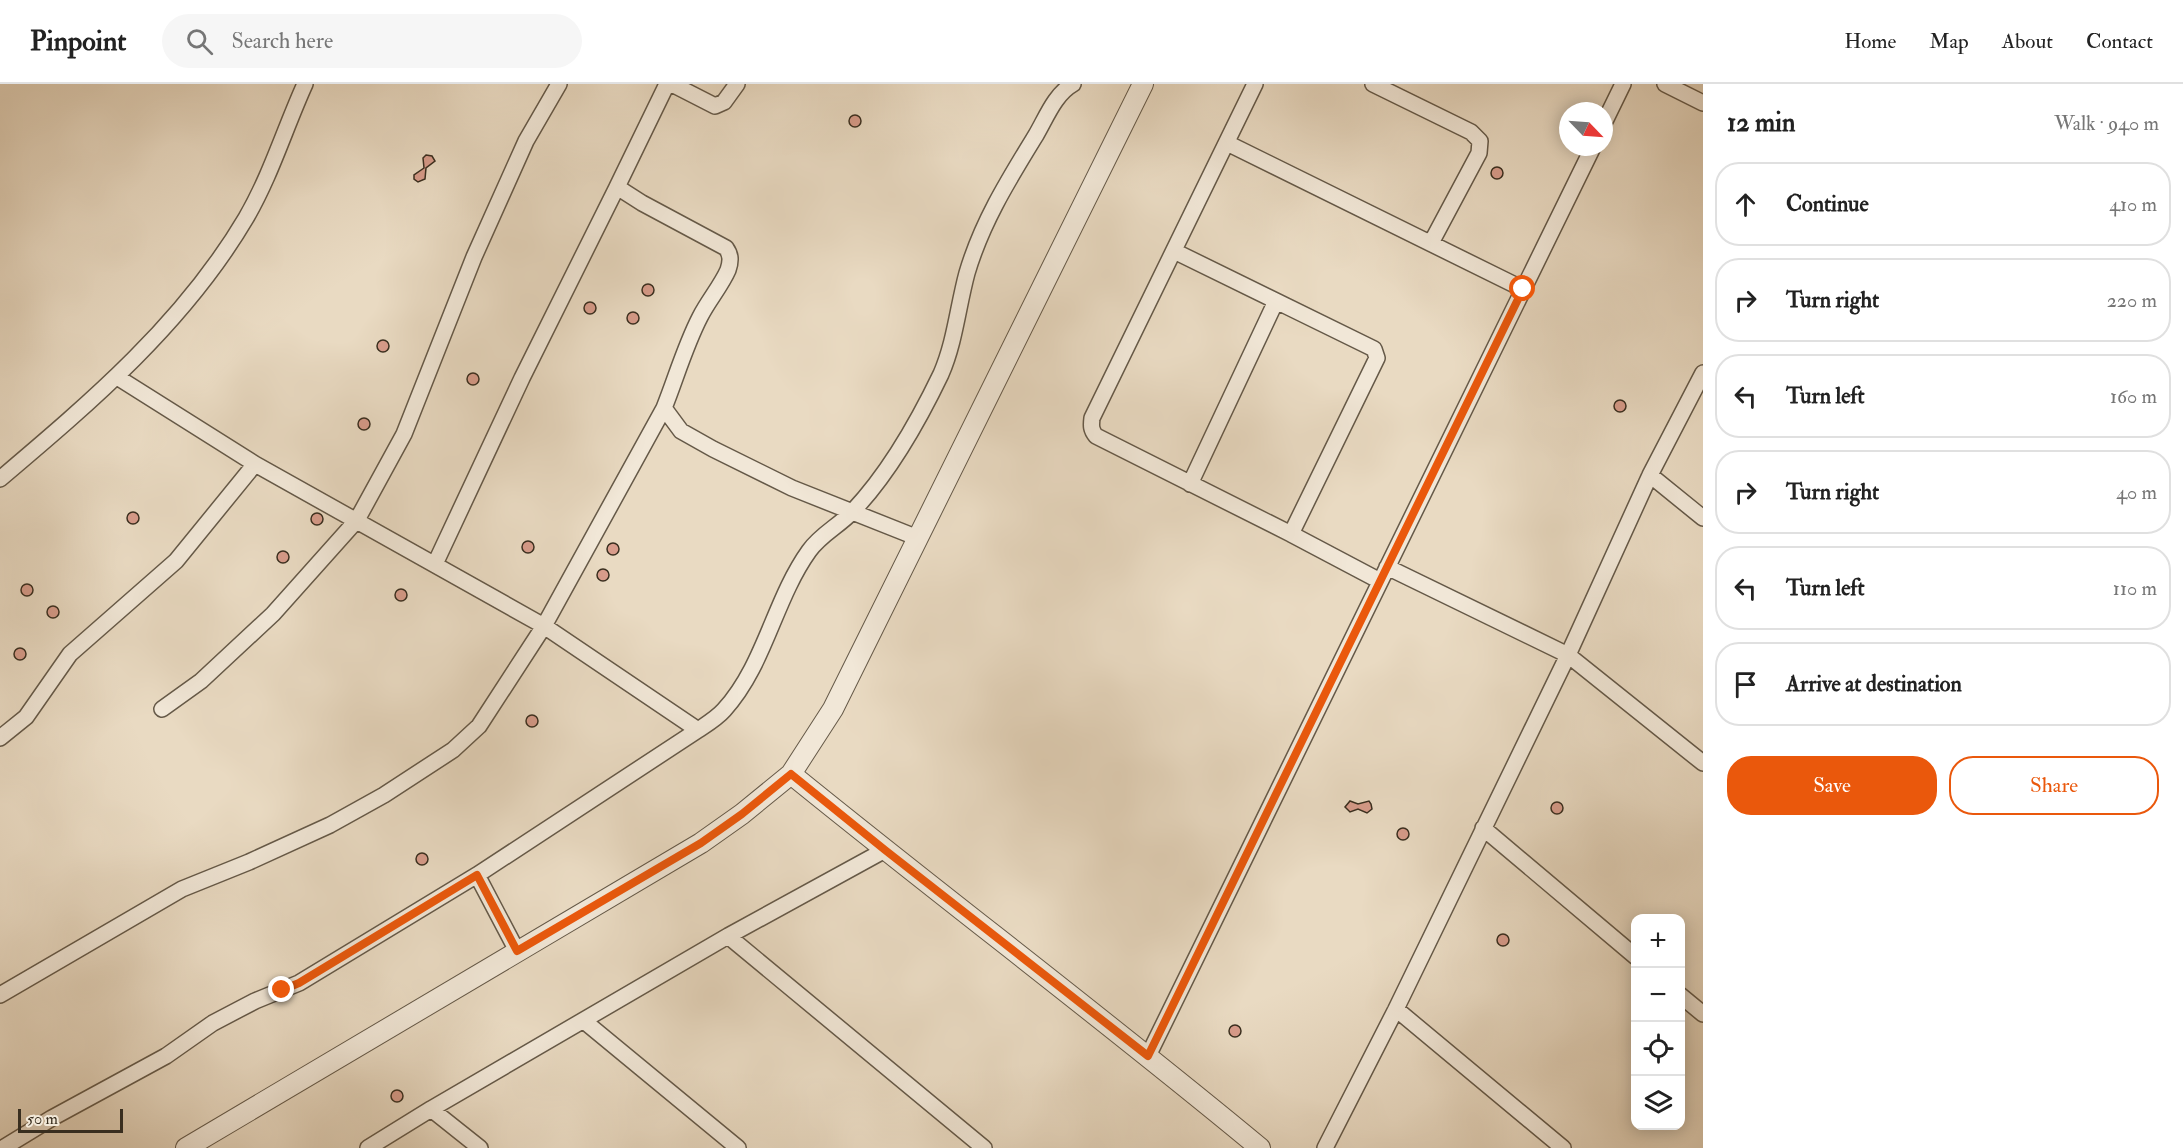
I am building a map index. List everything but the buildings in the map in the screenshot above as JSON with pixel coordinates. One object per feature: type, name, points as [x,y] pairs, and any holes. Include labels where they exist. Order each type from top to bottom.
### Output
[{"type":"street","points":[[0,479],[117,377],[180,311],[247,216],[274,162],[305,84]]},
{"type":"street","points":[[162,710],[201,681],[266,621],[357,520],[404,434],[474,257],[526,141],[559,84]]},
{"type":"street","points":[[435,564],[522,378],[667,84]]},
{"type":"street","points":[[672,84],[715,105],[724,102],[737,84]]},
{"type":"street","points":[[3,1148],[52,1118],[166,1056],[213,1023],[255,1001],[299,983],[477,875],[716,718],[735,697],[760,653],[788,585],[810,550],[821,537],[851,513],[878,482],[912,430],[942,371],[954,332],[967,272],[983,226],[1057,99],[1073,84]]},
{"type":"street","points":[[186,1148],[701,843],[742,814],[791,774],[833,709],[1143,84]]},
{"type":"street","points":[[1255,84],[1091,425],[1091,430],[1096,436],[1380,581]]},
{"type":"street","points":[[1373,84],[1471,132],[1480,141],[1479,153],[1431,243]]},
{"type":"street","points":[[1613,105],[1623,84]]},
{"type":"street","points":[[1665,84],[1703,103]]},
{"type":"street","points":[[1227,143],[1523,289]]},
{"type":"street","points":[[1148,1056],[1589,156]]},
{"type":"street","points":[[0,995],[182,889],[249,862],[330,825],[374,801],[446,755],[479,726],[544,626],[664,408],[700,316],[728,271],[730,260],[726,248],[617,187]]},
{"type":"street","points":[[1174,251],[1374,349],[1377,353],[1377,358],[1291,534]]},
{"type":"street","points":[[1190,484],[1276,301]]},
{"type":"street","points":[[1325,1148],[1396,1009],[1568,655],[1650,475],[1703,373]]},
{"type":"street","points":[[117,377],[255,464],[544,626],[699,730]]},
{"type":"street","points":[[664,408],[681,431],[792,488],[918,538]]},
{"type":"street","points":[[0,738],[26,717],[70,654],[176,561],[255,464]]},
{"type":"street","points":[[1650,475],[1703,519]]},
{"type":"street","points":[[1387,567],[1568,655],[1703,763]]},
{"type":"street","points":[[791,774],[1148,1056],[1260,1148]]},
{"type":"street","points":[[1483,828],[1631,954]]},
{"type":"street","points":[[368,1148],[728,936],[885,850]]},
{"type":"street","points":[[477,875],[517,951]]},
{"type":"street","points":[[728,936],[984,1148]]},
{"type":"street","points":[[1685,999],[1703,1014]]},
{"type":"street","points":[[1396,1009],[1563,1148]]},
{"type":"street","points":[[584,1021],[738,1148]]},
{"type":"street","points":[[431,1109],[480,1148]]},
{"type":"route","points":[[282,990],[299,983],[477,875],[517,951],[701,843],[742,814],[791,774],[1148,1056],[1523,289]]}]
